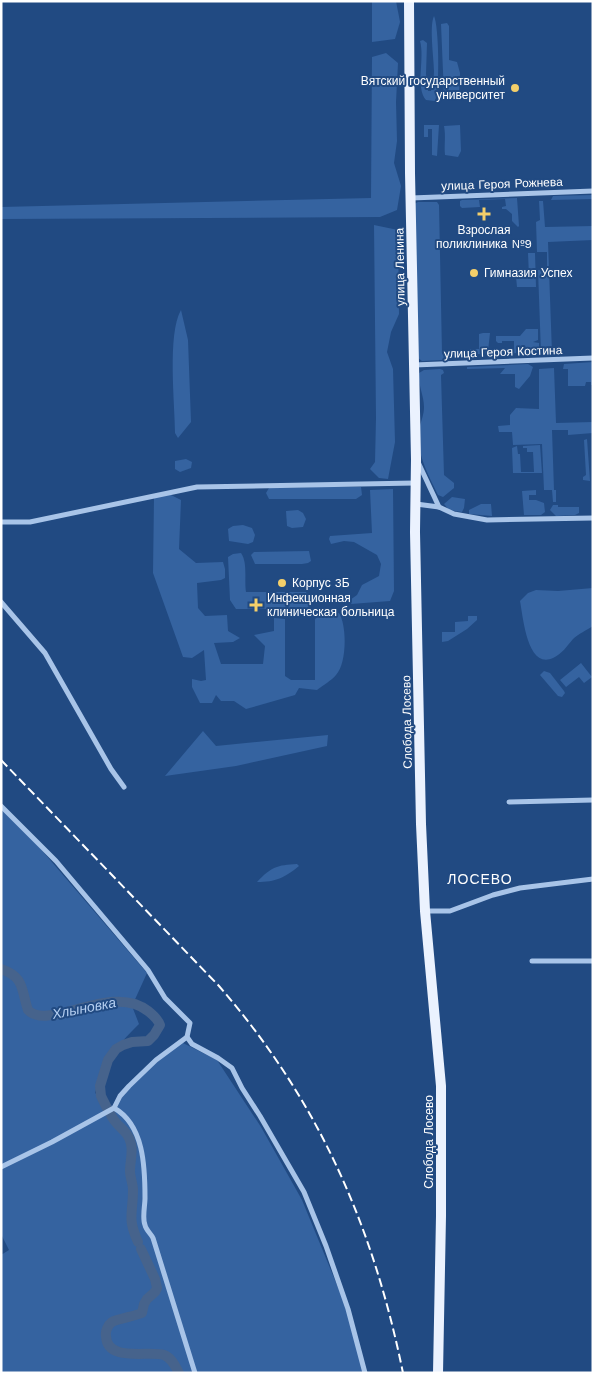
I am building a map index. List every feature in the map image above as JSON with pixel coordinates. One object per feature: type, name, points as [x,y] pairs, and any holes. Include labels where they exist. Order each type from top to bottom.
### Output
[{"type":"main road","name":"улица Ленина","points":[[409,1],[416,458],[415,532]]},
{"type":"main road","name":"Слобода Лосево","points":[[415,532],[420,810],[425,911],[441,1086],[438,1373]]},
{"type":"street","name":"улица Героя Рожнева","points":[[411,198],[593,191]]},
{"type":"street","name":"улица Героя Костина","points":[[414,365],[593,358]]},
{"type":"street","points":[[416,458],[439,507]]},
{"type":"street","points":[[1,522],[30,522],[197,487],[416,483]]},
{"type":"street","points":[[416,504],[439,507],[454,514],[487,520],[593,518]]},
{"type":"street","points":[[1,602],[45,653],[111,769],[124,787]]},
{"type":"street","points":[[509,802],[593,800]]},
{"type":"street","points":[[1,806],[46,850],[148,970],[165,998],[190,1023],[187,1037],[156,1060],[129,1086],[120,1096],[114,1108],[1,1167]]},
{"type":"street","points":[[425,911],[450,911],[493,895],[520,888],[593,879]]},
{"type":"street","points":[[532,961],[593,961]]},
{"type":"street","points":[[187,1037],[192,1044],[232,1068],[304,1192],[326,1246],[348,1309],[365,1373]]},
{"type":"street","points":[[114,1108],[130,1122],[140,1146],[144,1176],[145,1226],[153,1238],[195,1373]]},
{"type":"shaded area","points":[[372,1],[396,1],[400,22],[395,39],[372,42]]},
{"type":"shaded area","points":[[434,16],[438,58],[438,84],[435,101],[426,100],[421,88],[422,56],[420,41],[423,40],[427,43],[426,74],[428,91],[431,91],[434,74],[432,35]]},
{"type":"shaded area","points":[[447,23],[449,26],[449,60],[457,62],[460,73],[459,95],[444,96],[441,24]]},
{"type":"shaded area","points":[[386,53],[398,63],[397,141],[394,163],[401,186],[397,210],[380,217],[1,219],[1,207],[371,198],[372,57]]},
{"type":"shaded area","points":[[424,125],[439,125],[437,156],[432,155],[432,129],[428,129],[428,137],[424,137]]},
{"type":"shaded area","points":[[460,125],[461,151],[458,157],[445,155],[444,126]]},
{"type":"shaded area","points":[[593,195],[593,199],[551,200],[553,196]]},
{"type":"shaded area","points":[[517,198],[518,227],[512,221],[512,214],[506,209],[502,209],[502,207],[506,206],[505,199],[479,200],[480,207],[462,208],[460,206],[460,201],[462,200]]},
{"type":"shaded area","points":[[539,201],[543,201],[545,227],[593,226],[593,240],[548,242],[552,353],[541,353],[538,270],[547,269],[547,252],[537,252],[536,222],[540,220]]},
{"type":"shaded area","points":[[418,202],[437,202],[439,205],[442,353],[444,357],[442,360],[422,361],[418,358],[414,204]]},
{"type":"shaded area","points":[[374,225],[398,230],[399,314],[391,332],[387,352],[393,369],[395,442],[388,479],[379,478],[370,469],[375,462],[376,418]]},
{"type":"shaded area","points":[[528,253],[535,253],[536,287],[517,287],[516,277],[529,276]]},
{"type":"shaded area","points":[[181,310],[188,340],[191,422],[178,438],[175,433],[173,352],[174,335]]},
{"type":"shaded area","points":[[526,329],[538,329],[538,340],[533,342],[539,343],[539,352],[497,354],[499,349],[514,350],[514,341],[498,343],[496,336],[520,336]]},
{"type":"shaded area","points":[[490,333],[488,351],[485,354],[470,354],[470,349],[479,349],[479,334]]},
{"type":"shaded area","points":[[593,362],[593,385],[591,385],[591,382],[586,382],[585,386],[568,386],[568,369],[563,369],[564,364]]},
{"type":"shaded area","points":[[528,364],[533,367],[530,376],[519,389],[515,387],[515,374],[500,374],[505,368],[467,369],[467,367]]},
{"type":"shaded area","points":[[554,368],[556,423],[593,422],[593,433],[568,435],[568,430],[552,430],[556,502],[553,502],[552,490],[544,490],[542,444],[513,445],[512,432],[499,432],[498,426],[510,425],[510,415],[516,408],[539,409],[539,369]]},
{"type":"shaded area","points":[[440,369],[444,373],[441,375],[444,475],[454,483],[454,488],[443,497],[438,495],[427,471],[419,446],[419,429],[424,407],[419,373],[424,370]]},
{"type":"shaded area","points":[[587,439],[590,481],[583,480],[583,477],[586,475],[584,440]]},
{"type":"shaded area","points":[[540,445],[542,473],[513,473],[512,448],[517,446],[518,454],[520,454],[521,472],[534,472],[533,452],[527,452],[527,448],[523,448],[523,446]]},
{"type":"shaded area","points":[[186,459],[192,462],[191,468],[180,472],[175,469],[175,461]]},
{"type":"shaded area","points":[[361,487],[362,495],[356,499],[269,499],[266,493],[269,488]]},
{"type":"shaded area","points":[[393,489],[394,591],[390,601],[351,604],[350,600],[357,595],[362,585],[379,576],[381,564],[377,555],[354,542],[344,541],[331,544],[330,536],[372,533],[370,490]]},
{"type":"shaded area","points":[[536,490],[536,495],[529,495],[529,500],[544,503],[545,512],[541,515],[524,515],[522,491]]},
{"type":"shaded area","points":[[169,494],[181,500],[179,549],[196,563],[223,562],[225,578],[197,583],[198,608],[205,616],[227,615],[228,631],[240,638],[233,642],[214,643],[221,664],[263,664],[265,646],[254,635],[274,631],[274,618],[285,619],[285,676],[291,680],[315,680],[315,619],[322,614],[339,613],[343,626],[344,654],[340,670],[332,679],[317,690],[299,688],[295,695],[246,709],[234,701],[221,701],[216,695],[212,703],[200,703],[192,687],[192,679],[206,680],[204,650],[192,658],[183,657],[153,573],[154,498]]},
{"type":"shaded area","points":[[452,497],[465,499],[462,512],[449,510],[444,504]]},
{"type":"shaded area","points":[[481,504],[491,504],[492,516],[469,514],[469,510]]},
{"type":"shaded area","points":[[553,505],[558,505],[558,507],[579,507],[579,513],[556,516],[550,510]]},
{"type":"shaded area","points":[[298,510],[303,513],[306,519],[303,527],[292,528],[287,526],[286,511]]},
{"type":"shaded area","points":[[243,525],[252,528],[255,535],[253,542],[248,544],[229,541],[228,529],[233,526]]},
{"type":"shaded area","points":[[309,551],[311,561],[302,564],[255,564],[251,555],[254,552]]},
{"type":"shaded area","points":[[241,553],[245,567],[246,592],[306,592],[310,606],[304,609],[236,609],[230,600],[228,557]]},
{"type":"shaded area","points":[[593,588],[593,626],[575,637],[564,650],[553,658],[544,660],[537,656],[528,640],[520,601],[528,593],[536,590],[558,591]]},
{"type":"shaded area","points":[[468,616],[477,616],[477,620],[448,641],[442,642],[442,632],[455,632],[455,622],[468,621]]},
{"type":"shaded area","points":[[581,663],[592,677],[584,683],[579,677],[566,687],[560,680]]},
{"type":"shaded area","points":[[544,671],[550,673],[564,691],[565,693],[562,697],[558,696],[540,675]]},
{"type":"shaded area","points":[[203,731],[216,746],[328,735],[327,746],[236,766],[165,776]]},
{"type":"shaded area","points":[[1,808],[33,840],[147,973],[132,1006],[139,1024],[111,1056],[95,1093],[114,1107],[123,1094],[179,1041],[217,1060],[261,1127],[302,1200],[344,1302],[364,1373],[1,1373],[1,1255],[9,1250],[1,1234]]},
{"type":"shaded area","points":[[297,864],[299,866],[280,879],[257,882],[266,873],[275,868]]},
{"type":"waterway","name":"Хлыновка","points":[[1,969],[9,972],[18,980],[23,990],[28,1010],[37,1015],[50,1015],[117,1002],[133,1004],[148,1011],[157,1019],[160,1025],[148,1041],[132,1042],[123,1045],[116,1049],[108,1060],[100,1086],[101,1096],[107,1108]]},
{"type":"waterway","name":"Хлыновка","points":[[110,1113],[115,1122],[127,1135],[131,1144],[130,1171],[133,1190],[131,1216],[138,1242]]},
{"type":"waterway","name":"Хлыновка","points":[[141,1249],[155,1279],[157,1288],[147,1299],[142,1313],[114,1321],[109,1325],[106,1330],[108,1344],[113,1350],[121,1353],[167,1356],[179,1373]]},
{"type":"railway","points":[[1,760],[219,986],[254,1029],[285,1074],[313,1120],[337,1167],[358,1216],[376,1266],[391,1319],[403,1373]]},
{"type":"place","name":"Вятский государственный университет","points":[[515,88]]},
{"type":"place","name":"Взрослая поликлиника №9","points":[[484,214]]},
{"type":"place","name":"Гимназия Успех","points":[[474,273]]},
{"type":"place","name":"Корпус 3Б","points":[[282,583]]},
{"type":"place","name":"Инфекционная клиническая больница","points":[[256,605]]},
{"type":"district","name":"ЛОСЕВО","points":[[480,879]]}]
